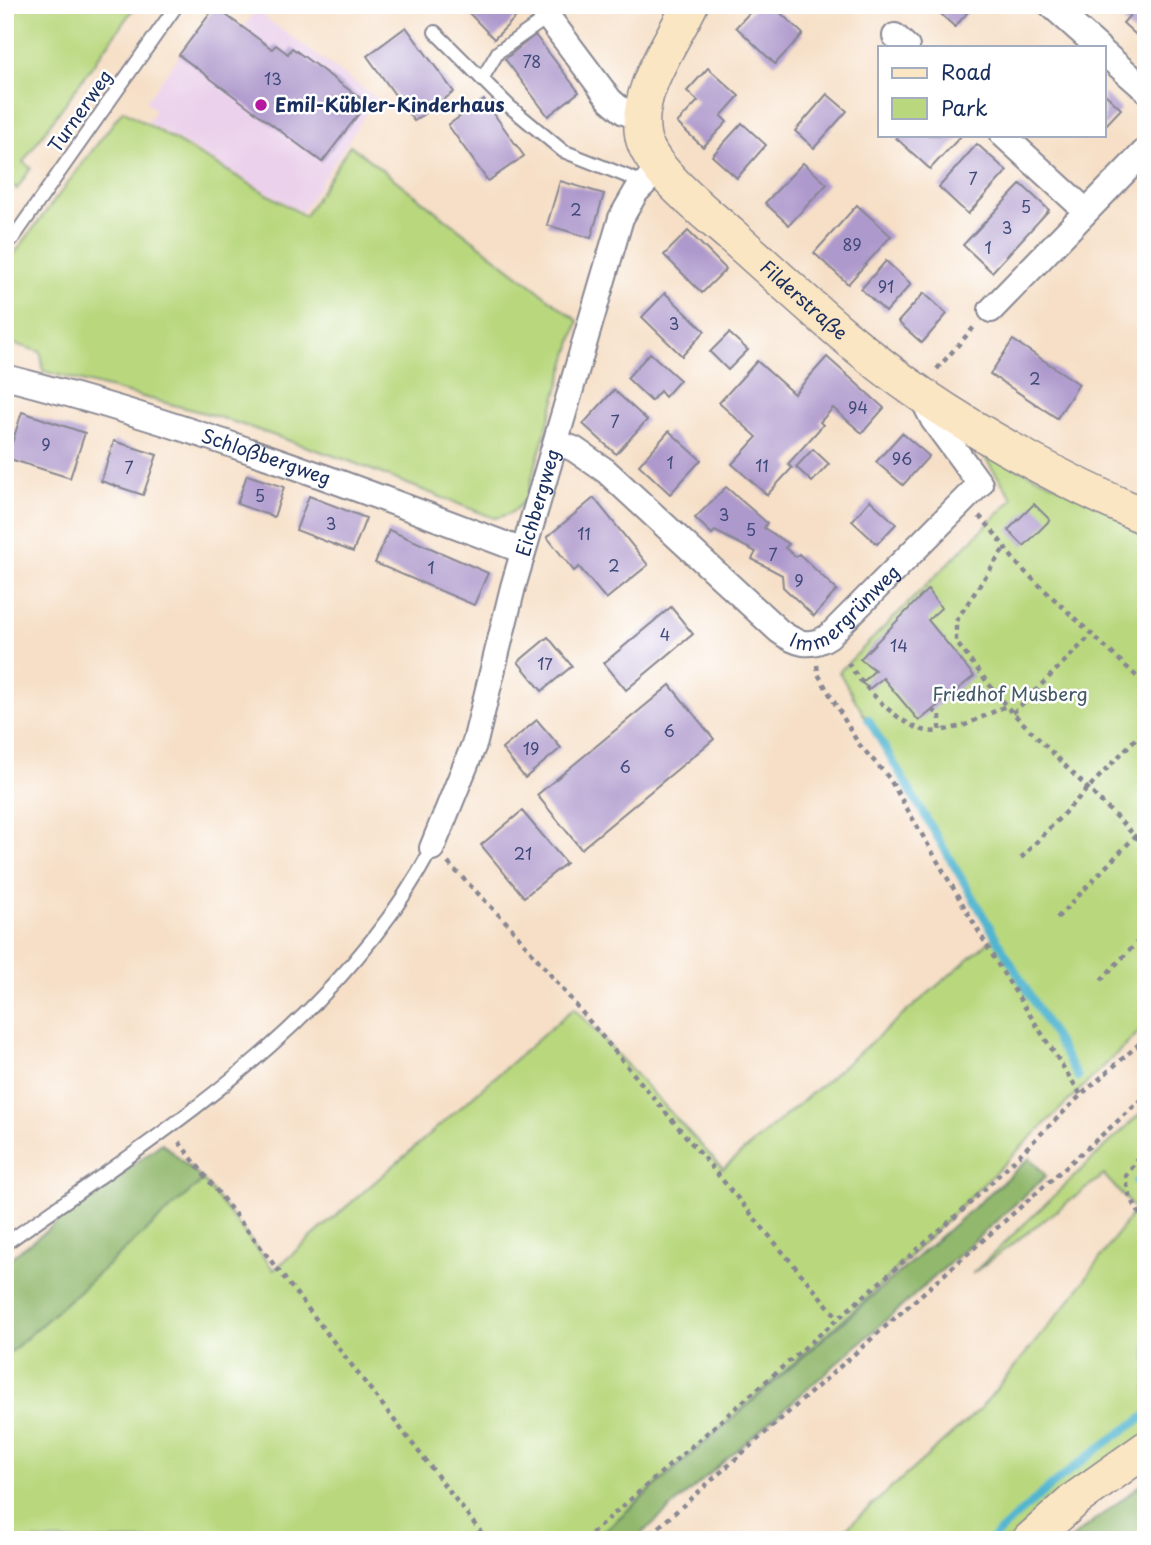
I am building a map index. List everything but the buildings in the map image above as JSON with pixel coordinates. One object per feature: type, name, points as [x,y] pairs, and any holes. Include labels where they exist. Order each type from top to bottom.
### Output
[{"type":"main road","points":[[641,118],[650,86],[690,5]]},
{"type":"main road","name":"Filderstraße","points":[[641,118],[652,175],[705,212],[807,302],[921,395],[1049,471],[1146,517]]},
{"type":"main road","points":[[1030,1540],[1077,1498],[1146,1450]]},
{"type":"street","points":[[1051,5],[1097,46]]},
{"type":"street","points":[[543,11],[610,100],[624,112],[641,118]]},
{"type":"street","points":[[1106,55],[1146,90]]},
{"type":"street","points":[[1004,136],[1086,211]]},
{"type":"street","points":[[991,310],[1146,150]]},
{"type":"street","name":"Eichbergweg","points":[[432,848],[475,741],[523,551],[621,218],[652,175]]},
{"type":"street","name":"Schloßbergweg","points":[[5,377],[172,424],[356,488],[523,551]]},
{"type":"street","name":"Immergrünweg","points":[[556,442],[574,449],[606,471],[779,631],[792,640],[814,644],[829,636],[980,484],[933,420],[921,395]]},
{"type":"lane","name":"Turnerweg","points":[[13,239],[177,5]]},
{"type":"lane","points":[[482,79],[498,52],[543,11]]},
{"type":"lane","points":[[435,32],[482,79],[563,151],[652,175]]},
{"type":"lane","points":[[5,1244],[168,1128],[252,1062],[311,1007],[390,915],[432,848]]},
{"type":"path","points":[[921,395],[940,365],[991,310]]},
{"type":"path","points":[[964,500],[998,534],[1003,550],[1146,685]]},
{"type":"path","points":[[1003,550],[956,621],[956,642],[1012,713],[1146,847]]},
{"type":"path","points":[[1012,713],[1091,635]]},
{"type":"path","points":[[814,644],[818,674],[825,686],[859,743],[888,778],[1000,968],[1081,1095]]},
{"type":"path","points":[[848,663],[864,688],[924,731],[963,726],[1006,706]]},
{"type":"path","points":[[932,710],[940,714],[940,731]]},
{"type":"path","points":[[1021,858],[1146,728]]},
{"type":"path","points":[[1057,918],[1146,825]]},
{"type":"path","points":[[432,848],[508,924],[838,1318]]},
{"type":"path","points":[[1101,980],[1146,933]]},
{"type":"path","points":[[584,1540],[965,1208],[1081,1095],[1146,1038]]},
{"type":"path","points":[[644,1540],[1146,1096]]},
{"type":"path","points":[[168,1128],[487,1540]]},
{"type":"path","points":[[1140,1215],[1128,1192],[1126,1176],[1146,1148]]},
{"type":"shaded area","name":"Emil-Kübler-Kinderhaus","points":[[215,7],[243,28],[256,11],[376,98],[302,212],[148,122],[155,110],[146,101]]},
{"type":"green space","points":[[5,5],[136,5],[23,162],[31,168],[17,189],[5,180]]},
{"type":"green space","points":[[123,110],[305,216],[350,145],[578,321],[526,498],[519,506],[508,514],[494,518],[349,461],[216,416],[43,371],[41,352],[5,341],[5,266]]},
{"type":"green space","name":"Friedhof Musberg","points":[[981,452],[1146,525],[1146,1025],[867,1298],[594,1540],[5,1540],[5,1357],[203,1180],[274,1270],[574,1008],[723,1169],[993,938],[839,672],[1013,499]]},
{"type":"green space","points":[[1146,1108],[1146,1436],[1069,1488],[1013,1540],[833,1540],[980,1409],[1074,1295],[1135,1209],[1104,1175],[972,1274]]},
{"type":"green space","points":[[162,1143],[203,1180],[5,1357],[5,1262]]},
{"type":"green space","points":[[1030,1158],[1046,1176],[900,1308],[634,1540],[594,1540]]},
{"type":"green space","points":[[1146,1481],[1146,1540],[1069,1540]]},
{"type":"waterway","points":[[868,719],[1078,1077]]},
{"type":"waterway","points":[[1137,1182],[1146,1194]]},
{"type":"waterway","points":[[991,1540],[1066,1474],[1146,1416]]},
{"type":"place","name":"Emil-Kübler-Kinderhaus","points":[[261,105]]}]
